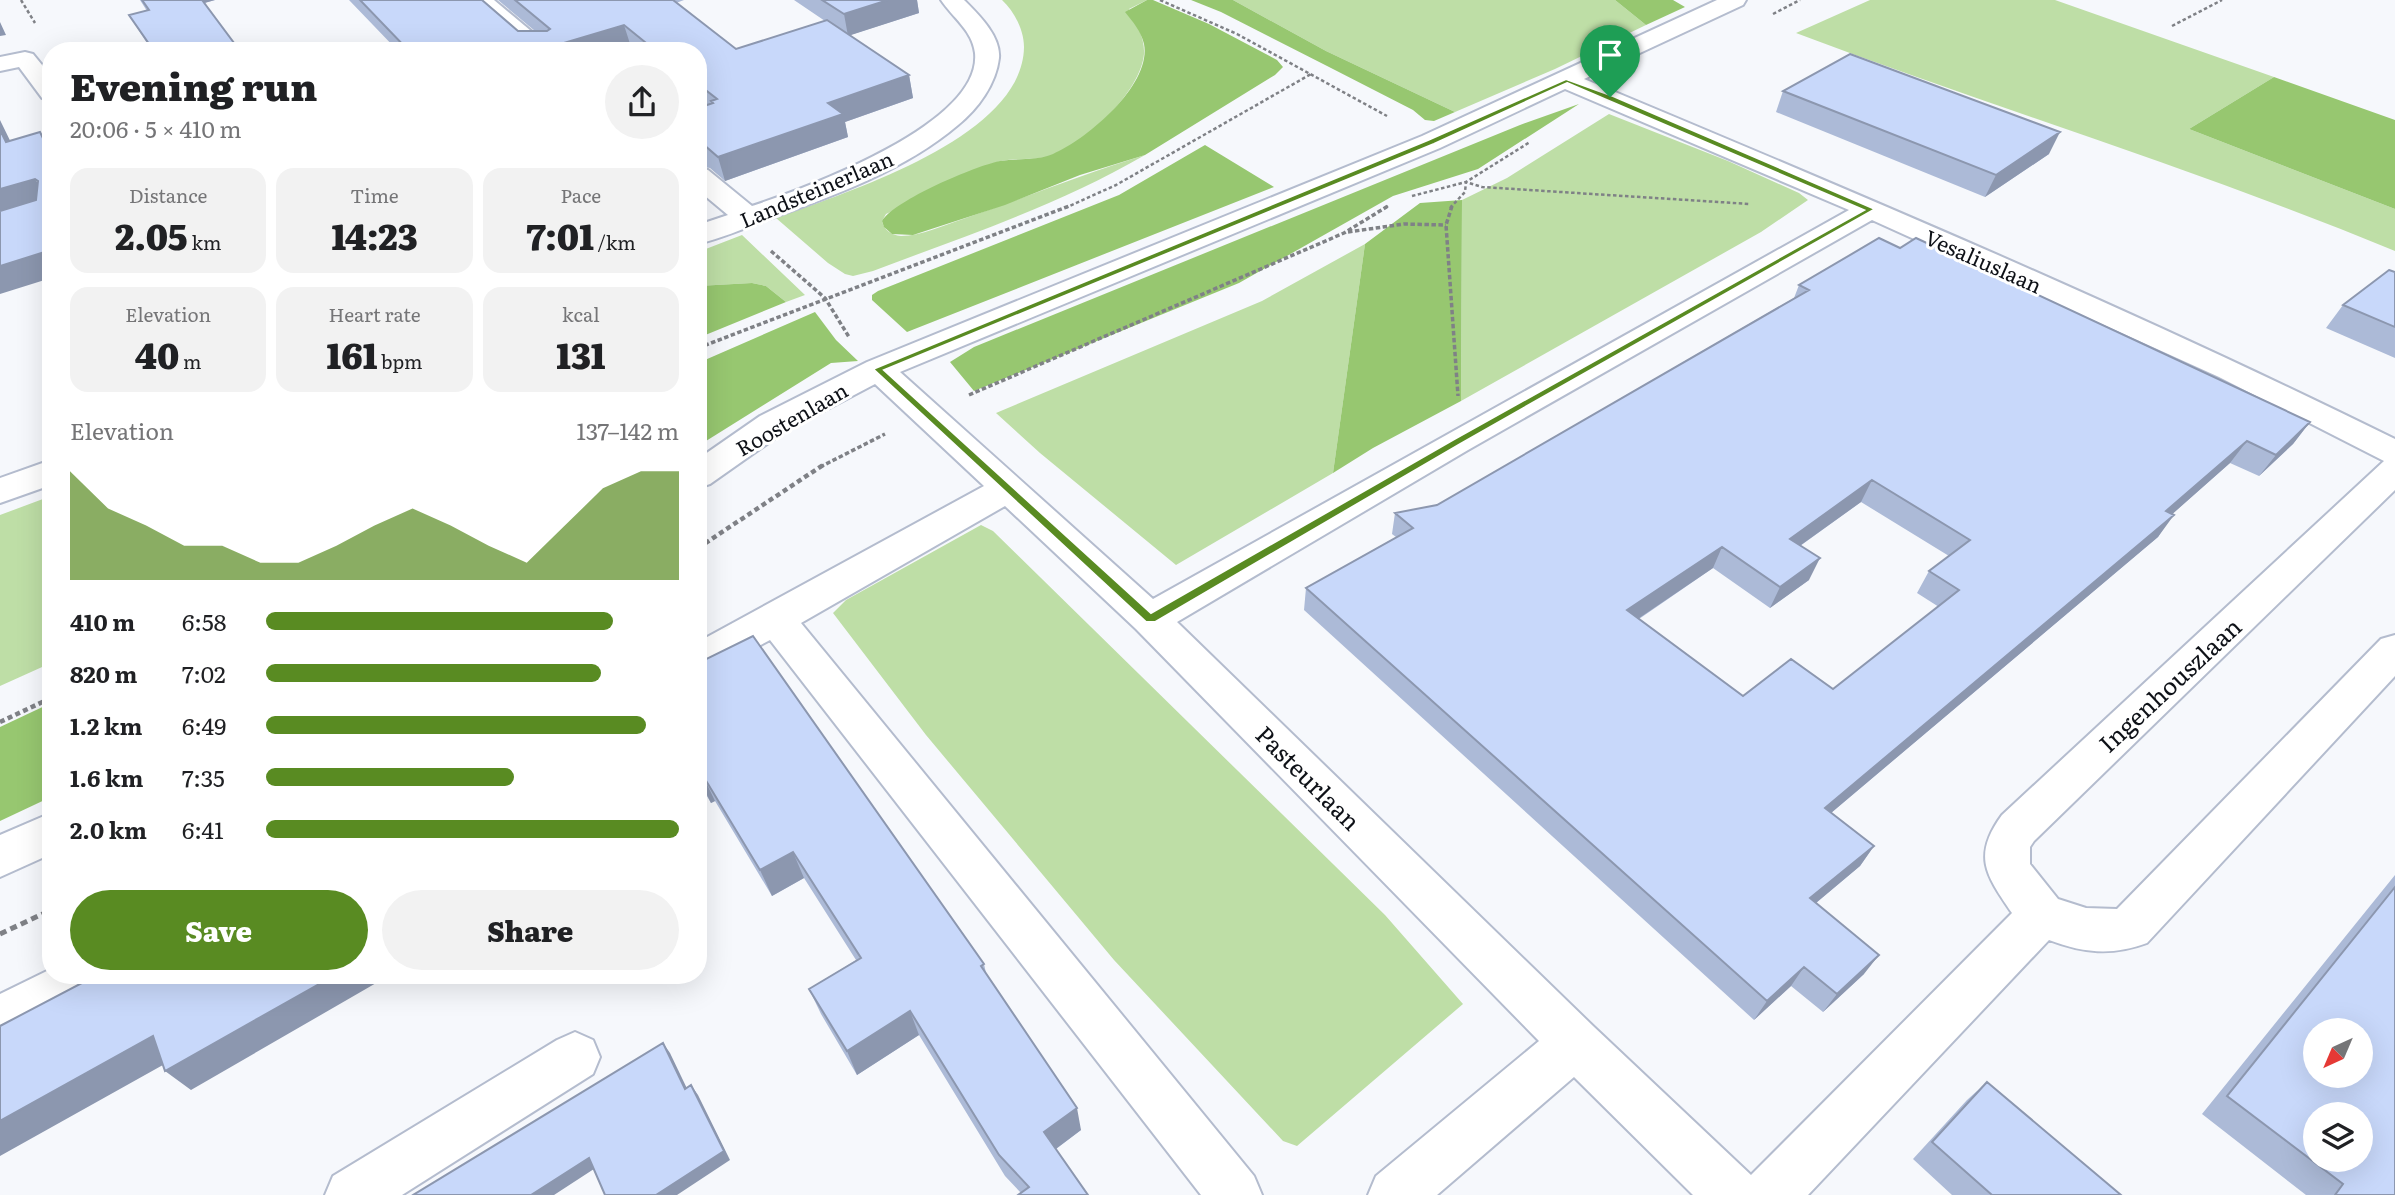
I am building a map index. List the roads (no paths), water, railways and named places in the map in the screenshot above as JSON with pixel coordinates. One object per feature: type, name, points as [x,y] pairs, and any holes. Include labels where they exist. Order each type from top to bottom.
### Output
[{"type":"street","points":[[481,0],[532,42]]},
{"type":"street","name":"Landsteinerlaan","points":[[707,231],[884,163],[956,117],[979,88],[987,58],[979,30],[952,0]]},
{"type":"street","name":"Roostenlaan","points":[[707,469],[772,424],[878,369],[1431,142],[1735,0]]},
{"type":"street","points":[[0,64],[25,59],[42,81]]},
{"type":"street","name":"Vesaliuslaan","points":[[1566,81],[1871,209],[2230,370],[2395,453]]},
{"type":"street","points":[[707,183],[748,217]]},
{"type":"street","points":[[1150,619],[1456,442],[1871,209]]},
{"type":"street","name":"Pasteurlaan","points":[[878,369],[1150,619],[1575,1043],[1732,1195]]},
{"type":"street","name":"Ingenhouszlaan","points":[[2042,915],[2011,875],[2005,857],[2008,840],[2395,470]]},
{"type":"street","points":[[0,491],[42,475]]},
{"type":"street","points":[[707,655],[1006,489]]},
{"type":"street","points":[[776,619],[1235,1195]]},
{"type":"street","points":[[1770,1195],[2042,915],[2089,931],[2111,933],[2130,928],[2395,650]]},
{"type":"street","points":[[0,856],[42,836]]},
{"type":"street","points":[[0,1020],[70,984]]},
{"type":"street","points":[[1395,1195],[1575,1043]]},
{"type":"street","points":[[352,1195],[575,1057]]}]
